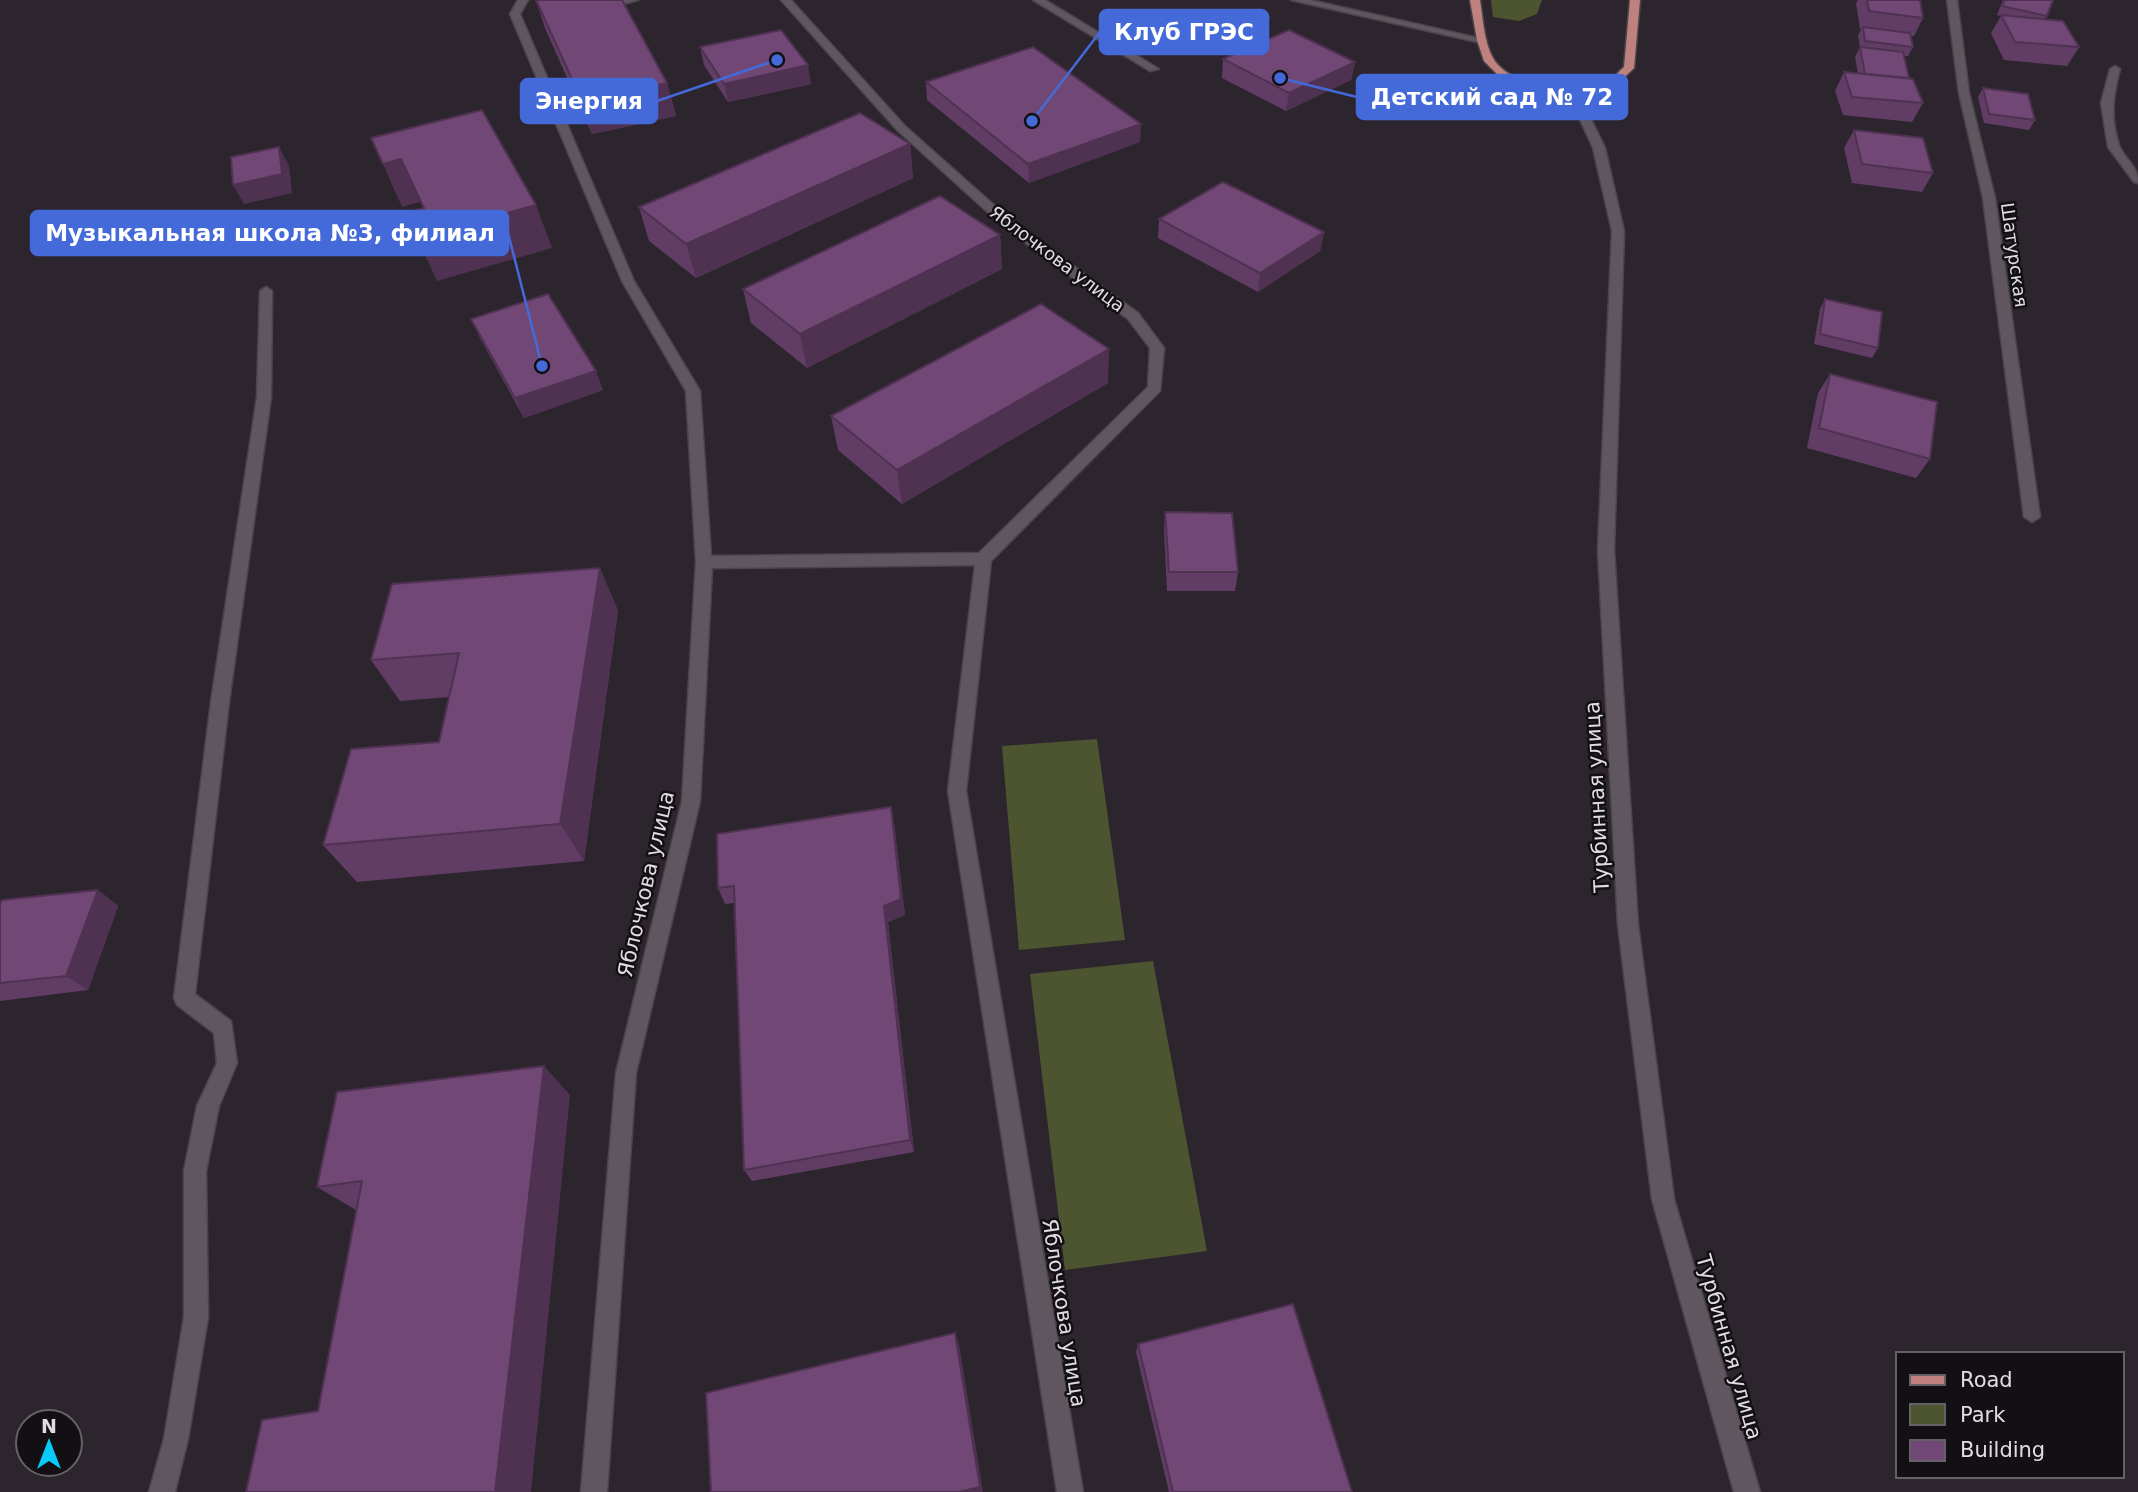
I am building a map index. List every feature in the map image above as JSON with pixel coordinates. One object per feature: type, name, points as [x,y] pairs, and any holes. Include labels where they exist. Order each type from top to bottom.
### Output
[{"type":"main road","points":[[1475,0],[1482,40],[1489,61],[1508,79],[1533,89],[1573,93],[1607,89],[1629,68],[1635,0]]},
{"type":"street","name":"Яблочкова улица","points":[[523,0],[515,14],[628,281],[693,391],[704,562],[691,801],[626,1073],[594,1492]]},
{"type":"street","points":[[617,0],[633,0]]},
{"type":"street","name":"Яблочкова улица","points":[[786,0],[901,128],[1008,224],[1133,316],[1157,348],[1155,388],[983,559],[957,791],[1070,1492]]},
{"type":"street","points":[[1038,0],[1154,69]]},
{"type":"street","points":[[1296,0],[1482,40]]},
{"type":"street","name":"Шатурская","points":[[1952,0],[1964,93],[1989,198],[2032,517]]},
{"type":"street","points":[[2115,69],[2106,103],[2114,147],[2138,180]]},
{"type":"street","name":"Турбинная улица","points":[[1573,93],[1599,148],[1618,231],[1606,550],[1628,925],[1662,1199],[1747,1492]]},
{"type":"street","points":[[162,1492],[176,1439],[196,1317],[195,1171],[208,1106],[227,1063],[225,1028],[184,998],[220,702],[264,397],[266,291]]},
{"type":"street","points":[[704,562],[983,559]]},
{"type":"green space","points":[[1491,0],[1542,0],[1537,14],[1519,21],[1493,17]]},
{"type":"green space","points":[[1097,739],[1125,940],[1019,950],[1002,746]]},
{"type":"green space","points":[[1153,961],[1207,1251],[1065,1270],[1030,974]]},
{"type":"building","points":[[536,0],[622,0],[667,83],[582,101]]},
{"type":"building","points":[[1867,0],[1920,0],[1923,18],[1869,11]]},
{"type":"building","points":[[2005,0],[2053,0],[2047,16],[2002,6]]},
{"type":"building","points":[[1254,11],[1269,17],[1251,26],[1235,19]]},
{"type":"building","points":[[2001,15],[2063,21],[2079,47],[2015,42]]},
{"type":"building","points":[[1863,27],[1910,33],[1913,47],[1865,41]]},
{"type":"building","points":[[781,30],[808,65],[724,84],[700,47]]},
{"type":"building","points":[[1289,30],[1355,62],[1289,93],[1223,59]]},
{"type":"building","points":[[1033,47],[1141,124],[1028,164],[926,82]]},
{"type":"building","points":[[1860,47],[1903,52],[1909,78],[1865,74]]},
{"type":"building","points":[[1844,72],[1913,79],[1923,103],[1852,97]]},
{"type":"building","points":[[1983,88],[2028,94],[2035,120],[1989,114]]},
{"type":"building","points":[[482,110],[536,205],[417,238],[406,213],[424,208],[401,159],[383,164],[371,138]]},
{"type":"building","points":[[860,113],[910,144],[686,244],[639,207]]},
{"type":"building","points":[[1854,130],[1923,138],[1933,173],[1862,164]]},
{"type":"building","points":[[279,147],[282,174],[233,185],[231,157]]},
{"type":"building","points":[[1223,182],[1324,232],[1260,273],[1159,219]]},
{"type":"building","points":[[940,196],[1000,235],[800,334],[743,289]]},
{"type":"building","points":[[548,294],[596,371],[515,398],[471,319]]},
{"type":"building","points":[[1825,299],[1882,312],[1878,348],[1820,334]]},
{"type":"building","points":[[1041,304],[1109,349],[897,470],[831,416]]},
{"type":"building","points":[[1830,374],[1937,402],[1930,459],[1819,428]]},
{"type":"building","points":[[1165,512],[1232,513],[1238,572],[1169,572]]},
{"type":"building","points":[[600,568],[560,824],[323,845],[351,749],[439,742],[459,653],[371,660],[392,584]]},
{"type":"building","points":[[891,807],[901,899],[884,906],[910,1140],[744,1170],[734,886],[718,888],[717,834]]},
{"type":"building","points":[[98,890],[66,976],[0,983],[2,900]]},
{"type":"building","points":[[544,1066],[495,1492],[246,1492],[262,1420],[318,1411],[362,1181],[317,1187],[337,1092]]},
{"type":"building","points":[[1293,1304],[1352,1492],[1173,1492],[1138,1344]]},
{"type":"building","points":[[955,1333],[980,1487],[959,1492],[711,1492],[706,1393]]},
{"type":"place","name":"Энергия","points":[[777,60]]},
{"type":"place","name":"Детский сад № 72","points":[[1280,78]]},
{"type":"place","name":"Клуб ГРЭС","points":[[1032,121]]},
{"type":"place","name":"Музыкальная школа №3, филиал","points":[[542,366]]}]
